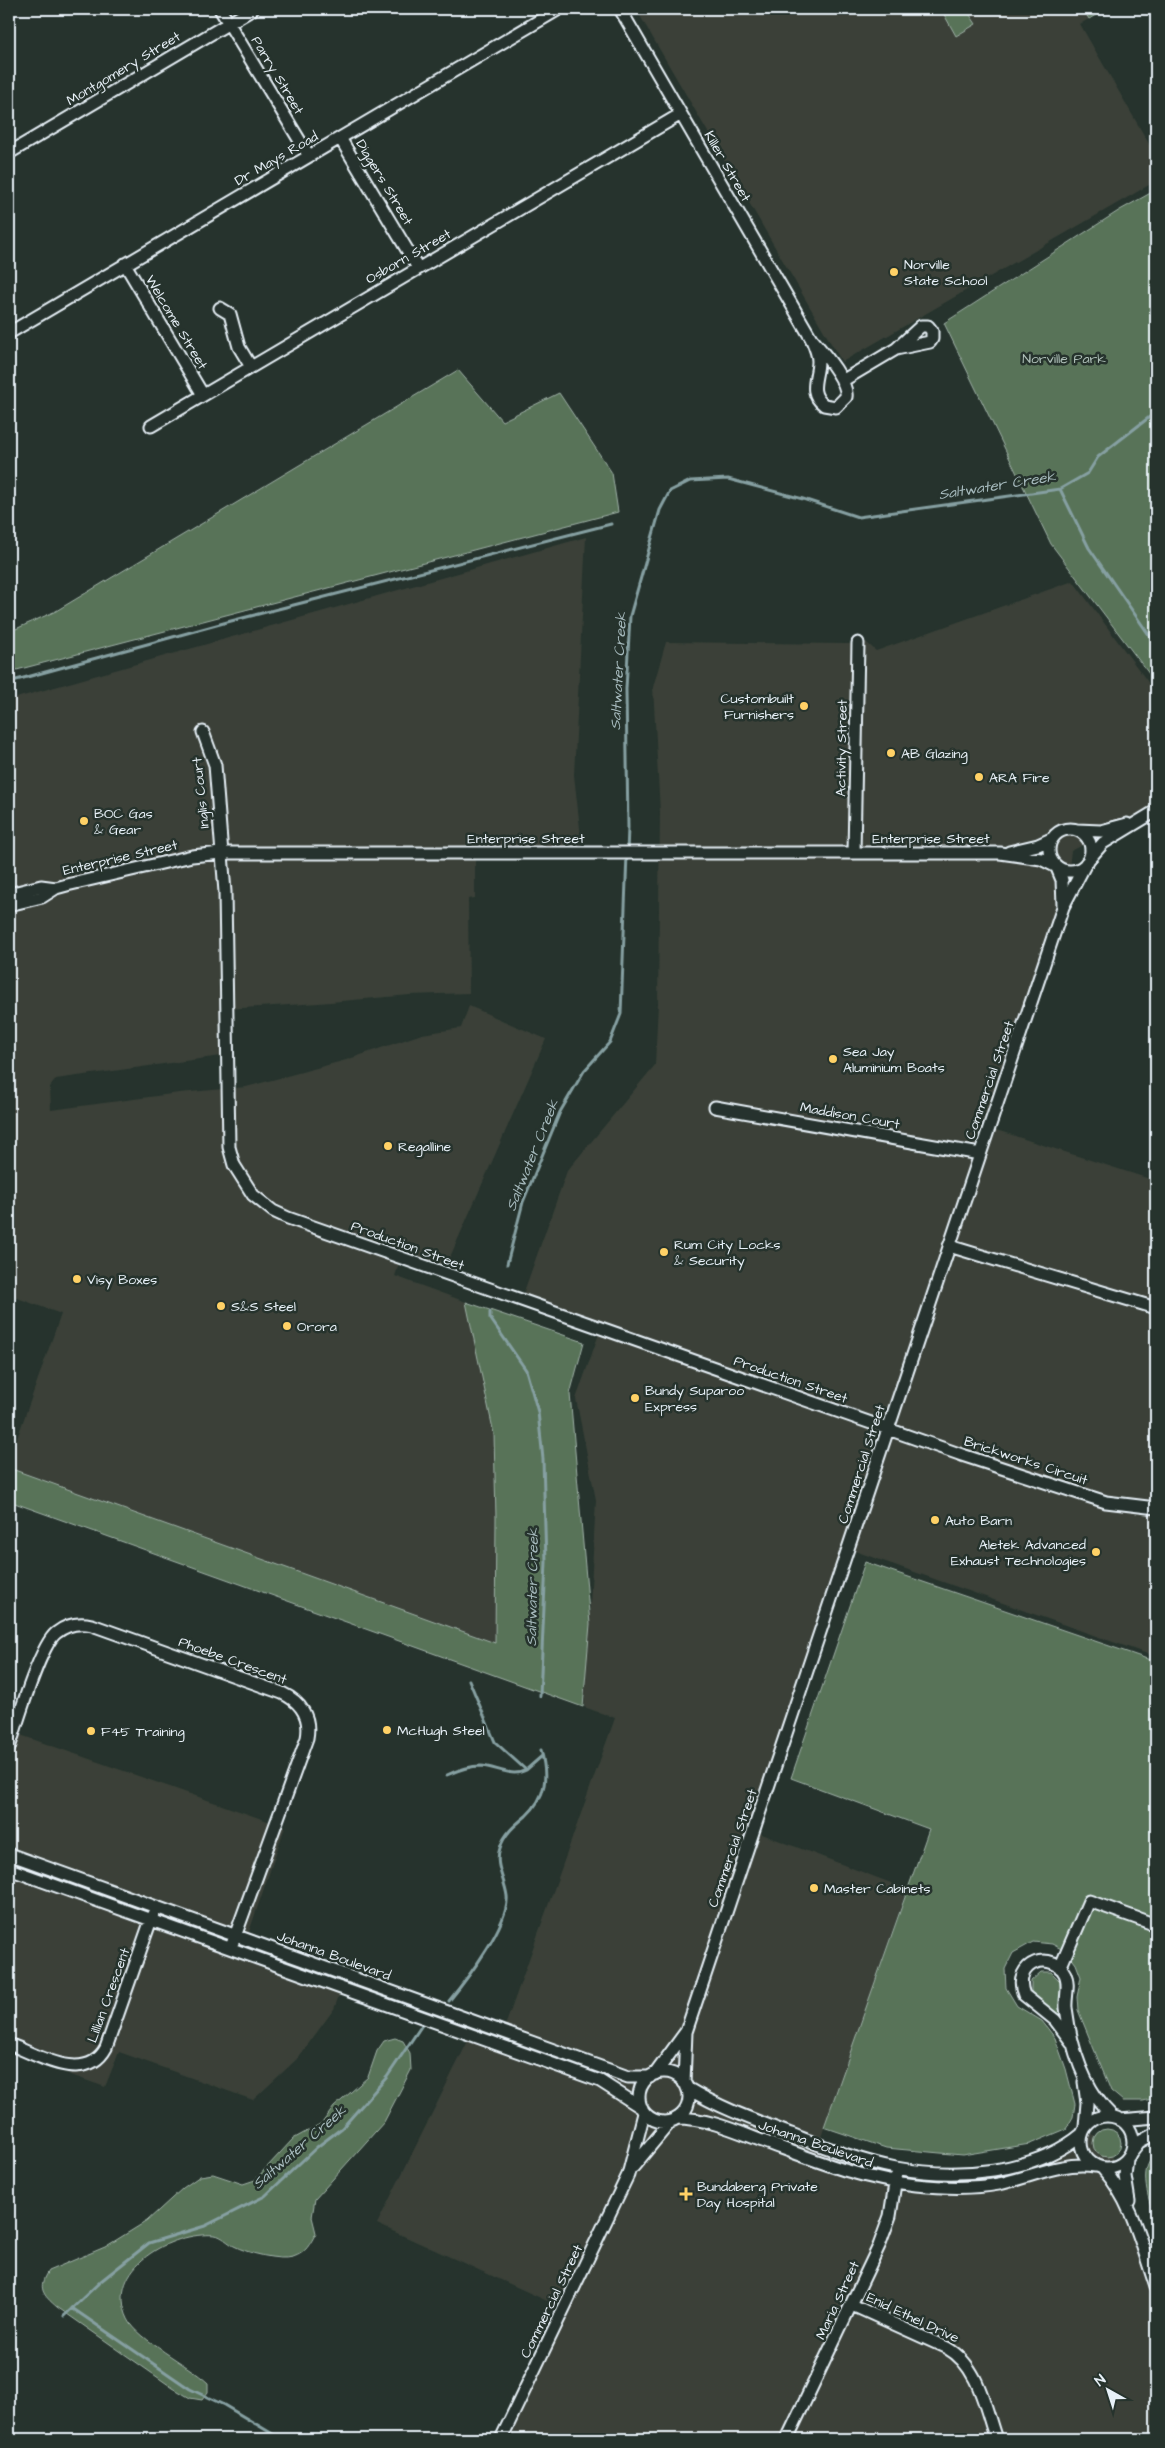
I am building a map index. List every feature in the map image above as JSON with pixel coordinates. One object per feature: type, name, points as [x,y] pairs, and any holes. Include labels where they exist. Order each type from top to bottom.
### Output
[{"type":"street","name":"Parry Street","points":[[220,9],[309,156]]},
{"type":"street","name":"Montgomery Street","points":[[9,153],[253,9]]},
{"type":"street","name":"Dr Mays Road","points":[[9,333],[559,9]]},
{"type":"street","name":"Killer Street","points":[[620,9],[811,338]]},
{"type":"street","name":"Osborn Street","points":[[151,426],[681,114]]},
{"type":"street","name":"Diggers Street","points":[[340,138],[418,268]]},
{"type":"street","name":"Welcome Street","points":[[125,264],[203,395]]},
{"type":"street","points":[[220,308],[230,314],[240,347],[251,367]]},
{"type":"street","points":[[811,338],[824,353],[842,381],[846,393],[843,401],[832,407],[820,402],[813,387],[818,360],[811,338]]},
{"type":"street","points":[[842,381],[896,349]]},
{"type":"street","name":"Activity Street","points":[[854,853],[858,643]]},
{"type":"street","name":"Inglis Court","points":[[203,732],[214,761],[221,853]]},
{"type":"street","points":[[1138,820],[1101,831],[1062,830],[1051,839],[1048,853],[1056,867],[1072,871],[1088,861],[1103,843],[1138,820],[1156,811]]},
{"type":"street","points":[[1077,830],[1088,839],[1091,846],[1088,861]]},
{"type":"street","name":"Enterprise Street","points":[[1000,853],[1038,846],[1051,839]]},
{"type":"street","name":"Enterprise Street","points":[[9,905],[42,897],[56,888],[192,856],[221,853],[1000,853],[1041,859],[1056,867]]},
{"type":"street","name":"Production Street","points":[[221,853],[224,892],[228,1147],[242,1181],[261,1203],[288,1218],[888,1429]]},
{"type":"street","name":"Commercial Street","points":[[685,2085],[686,2032],[1063,906],[1088,861]]},
{"type":"street","name":"Commercial Street","points":[[1056,867],[1062,880],[1063,906]]},
{"type":"street","name":"Enterprise Street","points":[[9,894],[41,886],[56,888]]},
{"type":"street","name":"Maddison Court","points":[[715,1107],[980,1154]]},
{"type":"street","points":[[948,1246],[1156,1308]]},
{"type":"street","name":"Brickworks Circuit","points":[[888,1429],[1106,1502],[1156,1508]]},
{"type":"street","name":"Phoebe Crescent","points":[[9,1748],[48,1643],[61,1629],[73,1624],[92,1625],[282,1693],[296,1702],[308,1721],[307,1738],[231,1948]]},
{"type":"street","name":"Johanna Boulevard","points":[[9,1854],[628,2077],[653,2075]]},
{"type":"street","name":"Johanna Boulevard","points":[[9,1869],[600,2081],[643,2110]]},
{"type":"street","points":[[1060,1968],[1089,1901],[1156,1925]]},
{"type":"street","name":"Lillian Crescent","points":[[9,2044],[69,2066],[84,2066],[97,2058],[106,2048],[156,1907]]},
{"type":"street","points":[[1073,2044],[1055,2020],[1028,2001],[1021,1987],[1024,1972],[1035,1962],[1048,1961],[1060,1968],[1067,1980],[1066,2007],[1073,2044],[1084,2077],[1096,2100],[1132,2133],[1125,2176],[1130,2210]]},
{"type":"street","name":"Commercial Street","points":[[653,2075],[686,2032]]},
{"type":"street","points":[[671,2074],[685,2085],[687,2104],[674,2119],[656,2121],[643,2110],[640,2090],[653,2075],[671,2074]]},
{"type":"street","points":[[1084,2077],[1087,2106],[1080,2146],[1083,2155],[1114,2181],[1130,2210],[1156,2287]]},
{"type":"street","name":"Johanna Boulevard","points":[[685,2085],[728,2111],[849,2155],[897,2168],[959,2172],[1011,2166],[1059,2150],[1083,2131]]},
{"type":"street","name":"Commercial Street","points":[[501,2439],[628,2175],[643,2110]]},
{"type":"street","points":[[1083,2131],[1095,2118],[1156,2117]]},
{"type":"street","name":"Johanna Boulevard","points":[[674,2119],[695,2118],[720,2125],[842,2170],[895,2183],[965,2187],[998,2184],[1069,2165],[1099,2168]]},
{"type":"street","name":"Commercial Street","points":[[628,2175],[674,2119]]},
{"type":"street","points":[[1099,2168],[1120,2165],[1139,2142],[1156,2133]]},
{"type":"street","name":"Maria Street","points":[[786,2439],[852,2305],[885,2231],[897,2168]]},
{"type":"street","name":"Enid Ethel Drive","points":[[852,2305],[947,2348],[960,2356],[975,2378],[996,2439]]},
{"type":"shaded area","name":"Norville State School","points":[[636,9],[1106,9],[1080,24],[1156,156],[1156,181],[842,362]]},
{"type":"shaded area","points":[[586,537],[574,775],[581,837],[580,854],[475,854],[475,898],[468,899],[469,993],[410,995],[227,1009],[228,1055],[56,1079],[50,1087],[51,1110],[179,1093],[246,1087],[346,1060],[422,1034],[461,1028],[469,1006],[546,1039],[443,1273],[401,1258],[395,1276],[466,1302],[494,1434],[496,1518],[495,1643],[9,1468],[9,1461],[61,1314],[9,1295],[9,700]]},
{"type":"shaded area","points":[[1073,581],[1156,693],[1156,809],[1071,851],[1064,907],[990,1128],[1156,1181],[1156,1657],[849,1549],[754,1831],[907,1889],[819,2143],[874,2161],[960,2171],[1043,2155],[1082,2130],[1107,2141],[1156,2282],[1156,2439],[503,2439],[565,2309],[377,2224],[471,2035],[498,2046],[615,1718],[584,1707],[596,1500],[576,1399],[601,1328],[521,1300],[567,1171],[655,1065],[658,1003],[660,812],[653,687],[666,642],[848,644],[866,642],[876,651]]},
{"type":"shaded area","points":[[9,1731],[285,1827],[249,1932],[348,1972],[334,2009],[298,2058],[253,2100],[119,2052],[105,2087],[9,2053]]},
{"type":"green space","points":[[941,9],[966,9],[976,24],[956,36]]},
{"type":"green space","points":[[1083,9],[1106,9],[1089,19]]},
{"type":"green space","name":"Norville Park","points":[[1156,190],[1156,683],[1051,544],[944,323],[1120,210]]},
{"type":"green space","points":[[458,370],[502,421],[559,393],[612,473],[618,512],[9,672],[9,632],[56,611]]},
{"type":"green space","points":[[466,1302],[584,1342],[570,1394],[590,1624],[583,1707],[9,1501],[9,1468],[495,1643],[496,1518],[494,1434]]},
{"type":"green space","points":[[865,1562],[1156,1662],[1156,2098],[1143,2101],[1123,2101],[1111,2091],[1078,2010],[1077,1997],[1081,1977],[1076,1964],[1067,1952],[1052,1944],[1033,1942],[1013,1953],[1005,1969],[1006,1988],[1017,2006],[1042,2021],[1055,2038],[1066,2069],[1075,2104],[1073,2117],[1066,2129],[1030,2144],[962,2155],[886,2148],[824,2127],[929,1829],[791,1778]]},
{"type":"green space","points":[[1041,1972],[1051,1972],[1060,1981],[1064,2021],[1062,2022],[1031,1993],[1031,1981]]},
{"type":"green space","points":[[395,2038],[403,2041],[410,2053],[411,2070],[384,2122],[315,2199],[312,2217],[316,2233],[304,2251],[293,2257],[272,2257],[240,2249],[215,2235],[198,2235],[162,2246],[146,2256],[134,2269],[125,2284],[123,2301],[128,2319],[153,2344],[208,2383],[208,2392],[202,2400],[190,2398],[173,2388],[57,2307],[45,2295],[42,2287],[48,2271],[105,2247],[147,2221],[183,2188],[200,2176],[213,2174],[243,2184],[255,2180],[293,2139],[322,2123],[334,2107],[368,2077],[377,2051],[384,2041]]},
{"type":"green space","points":[[1107,2129],[1117,2133],[1121,2143],[1117,2153],[1107,2157],[1097,2153],[1093,2143],[1097,2133]]},
{"type":"green space","points":[[1156,2155],[1156,2221],[1148,2196],[1146,2177],[1150,2161]]},
{"type":"waterway","name":"Saltwater Creek","points":[[507,1264],[523,1202],[560,1112],[584,1071],[610,1042],[621,1014],[628,827],[626,689],[630,616],[660,510],[670,491],[690,481],[728,479],[803,499],[858,517],[1060,489],[1088,473],[1098,457],[1156,412]]},
{"type":"waterway","points":[[1060,489],[1089,548],[1156,645]]},
{"type":"waterway","points":[[9,682],[231,621],[611,524]]},
{"type":"waterway","name":"Saltwater Creek","points":[[490,1312],[490,1318],[526,1370],[538,1412],[543,1459],[546,1562],[540,1696]]},
{"type":"waterway","points":[[469,1680],[495,1742],[526,1770],[542,1756]]},
{"type":"waterway","name":"Saltwater Creek","points":[[449,2001],[486,1950],[502,1921],[507,1896],[499,1866],[498,1854],[507,1834],[533,1808],[542,1793],[545,1768],[541,1750]]},
{"type":"waterway","points":[[447,1775],[476,1766],[510,1773],[526,1770]]},
{"type":"waterway","name":"Saltwater Creek","points":[[64,2316],[101,2281],[149,2243],[205,2226],[265,2196],[317,2147],[342,2128],[387,2077],[422,2025]]},
{"type":"waterway","points":[[72,2308],[190,2389],[224,2405],[281,2439]]},
{"type":"place","name":"Norville State School","points":[[894,272]]},
{"type":"place","name":"Custombuilt Furnishers","points":[[804,706]]},
{"type":"place","name":"AB Glazing","points":[[891,753]]},
{"type":"place","name":"ARA Fire","points":[[979,777]]},
{"type":"place","name":"BOC Gas & Gear","points":[[84,821]]},
{"type":"place","name":"Sea Jay Aluminium Boats","points":[[833,1059]]},
{"type":"place","name":"Regalline","points":[[388,1146]]},
{"type":"place","name":"Rum City Locks & Security","points":[[664,1252]]},
{"type":"place","name":"Visy Boxes","points":[[77,1279]]},
{"type":"place","name":"S&S Steel","points":[[221,1306]]},
{"type":"place","name":"Orora","points":[[287,1326]]},
{"type":"place","name":"Bundy Suparoo Express","points":[[635,1398]]},
{"type":"place","name":"Auto Barn","points":[[935,1520]]},
{"type":"place","name":"Aletek Advanced Exhaust Technologies","points":[[1096,1552]]},
{"type":"place","name":"McHugh Steel","points":[[387,1730]]},
{"type":"place","name":"F45 Training","points":[[91,1731]]},
{"type":"place","name":"Master Cabinets","points":[[814,1888]]},
{"type":"place","name":"Bundaberg Private Day Hospital","points":[[686,2194]]}]
